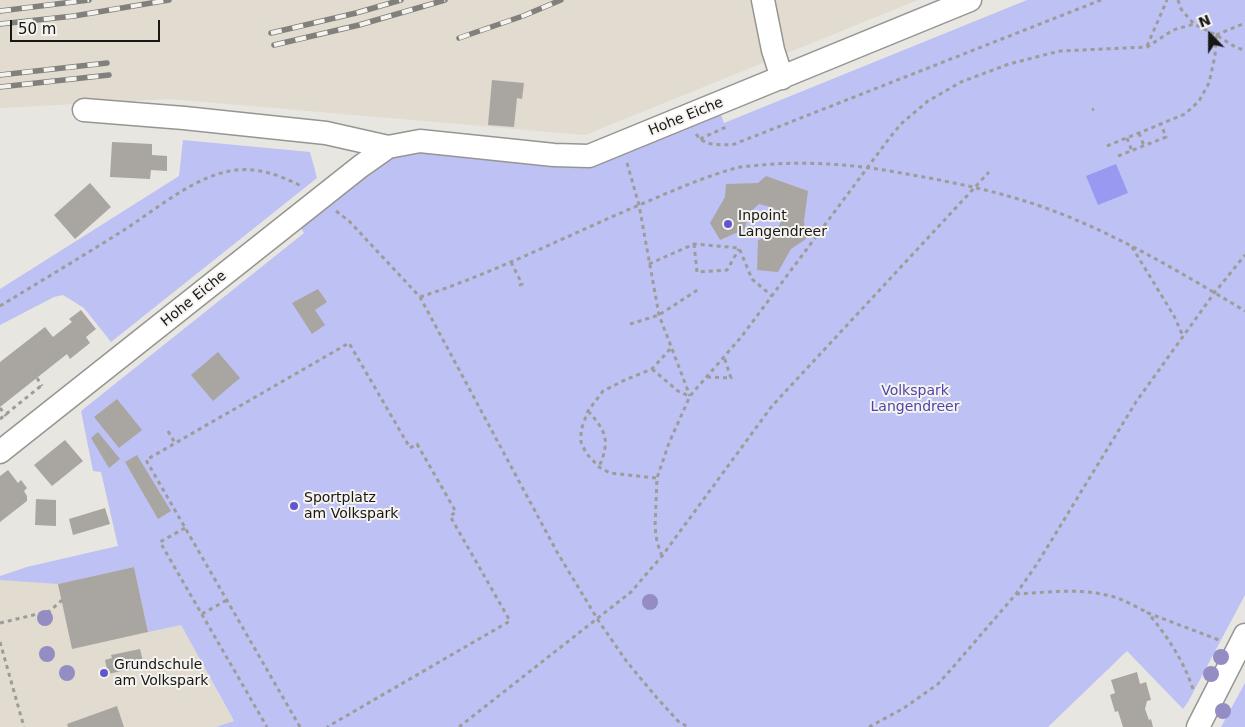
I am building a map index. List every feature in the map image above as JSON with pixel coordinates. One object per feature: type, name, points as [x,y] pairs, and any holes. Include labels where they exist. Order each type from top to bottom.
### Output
[{"type":"street","points":[[763,0],[773,50],[782,78]]},
{"type":"street","name":"Hohe Eiche","points":[[84,110],[326,133],[388,147],[420,141],[554,155],[589,156],[970,0]]},
{"type":"street","name":"Hohe Eiche","points":[[0,452],[361,166],[388,147]]},
{"type":"street","points":[[1198,727],[1245,635]]},
{"type":"path","points":[[696,134],[708,144],[732,144],[1101,0]]},
{"type":"path","points":[[1147,46],[1167,0]]},
{"type":"path","points":[[1178,0],[1181,9],[1194,24],[1237,48],[1245,50]]},
{"type":"path","points":[[1216,35],[1245,23]]},
{"type":"path","points":[[662,556],[657,542],[655,527],[657,478],[669,443],[690,396],[742,336],[902,123],[928,101],[961,82],[1009,64],[1060,51],[1147,46],[1173,30],[1194,24]]},
{"type":"path","points":[[1107,146],[1185,114],[1199,101],[1209,83],[1215,56],[1216,35]]},
{"type":"path","points":[[1118,156],[1166,137],[1162,124]]},
{"type":"path","points":[[700,139],[726,127]]},
{"type":"path","points":[[1139,133],[1144,146]]},
{"type":"path","points":[[1127,138],[1132,151]]},
{"type":"path","points":[[620,144],[630,171],[639,205],[659,315],[690,396]]},
{"type":"path","points":[[420,297],[451,287],[511,262],[610,216],[691,183],[738,167],[791,162],[868,168],[976,187],[1039,206],[1071,218],[1131,247],[1245,311]]},
{"type":"path","points":[[0,306],[194,184],[211,176],[229,171],[258,170],[284,177],[322,197],[349,221],[420,297],[557,552],[598,620],[627,662],[657,698],[678,721],[688,727]]},
{"type":"path","points":[[459,727],[598,620],[631,592],[662,556],[772,406],[989,172]]},
{"type":"path","points":[[649,264],[694,244],[739,248]]},
{"type":"path","points":[[694,244],[697,272],[727,270],[739,248]]},
{"type":"path","points":[[1131,247],[1161,294],[1183,336]]},
{"type":"path","points":[[739,248],[752,279],[772,296]]},
{"type":"path","points":[[869,727],[904,708],[938,684],[1016,594],[1037,564],[1136,402],[1214,292],[1245,255]]},
{"type":"path","points":[[511,262],[522,284],[518,286]]},
{"type":"path","points":[[630,324],[659,315],[699,290]]},
{"type":"path","points":[[300,727],[146,460],[349,343],[410,448],[417,444],[456,512],[450,516],[510,622],[327,727]]},
{"type":"path","points":[[657,478],[610,473],[599,467],[586,453],[581,442],[581,430],[588,411],[603,391],[652,369],[671,348]]},
{"type":"path","points":[[706,377],[731,378],[724,357]]},
{"type":"path","points":[[652,369],[678,391],[690,396]]},
{"type":"path","points":[[0,419],[42,385]]},
{"type":"path","points":[[588,411],[598,421],[606,442],[606,451],[599,467]]},
{"type":"path","points":[[168,431],[175,443]]},
{"type":"path","points":[[185,528],[160,542],[267,727]]},
{"type":"path","points":[[1016,594],[1062,591],[1095,593],[1120,599],[1148,613],[1222,641]]},
{"type":"path","points":[[0,623],[50,611],[62,600]]},
{"type":"path","points":[[202,614],[227,600]]},
{"type":"path","points":[[1148,613],[1166,634],[1176,650],[1195,693]]},
{"type":"path","points":[[0,642],[24,727]]},
{"type":"shaded area","points":[[0,0],[918,0],[585,135],[170,99],[0,108]]},
{"type":"shaded area","name":"Grundschule am Volkspark","points":[[140,541],[181,625],[234,722],[216,727],[0,727],[0,576],[27,567]]},
{"type":"green space","name":"Volkspark Langendreer","points":[[1027,0],[1245,0],[1245,595],[1183,709],[1127,651],[1048,727],[216,727],[234,721],[181,625],[148,632],[134,567],[58,584],[0,580],[0,576],[27,567],[118,546],[101,472],[93,471],[81,411],[304,233],[301,228],[386,160],[421,153],[589,167],[721,115],[724,123]]},
{"type":"green space","points":[[183,140],[310,152],[317,178],[111,342],[84,308],[63,295],[54,297],[0,325],[0,289],[179,176]]},
{"type":"green space","points":[[1245,683],[1245,727],[1221,727]]},
{"type":"water","points":[[1116,164],[1128,193],[1098,205],[1086,176]]},
{"type":"building","points":[[492,80],[524,83],[522,99],[517,98],[514,127],[488,125]]},
{"type":"building","points":[[112,142],[152,144],[152,155],[167,156],[167,171],[151,170],[150,179],[110,177]]},
{"type":"building","name":"Inpoint Langendreer","points":[[766,176],[808,191],[804,221],[806,239],[791,249],[778,272],[757,270],[758,240],[775,235],[781,221],[774,208],[759,204],[748,214],[745,229],[720,240],[710,223],[725,197],[726,184],[758,183]]},
{"type":"building","points":[[90,183],[111,207],[75,239],[54,215]]},
{"type":"building","points":[[318,289],[327,302],[315,310],[325,325],[312,334],[292,303]]},
{"type":"building","points":[[81,310],[96,329],[86,337],[90,343],[70,359],[67,354],[0,407],[0,362],[45,327],[53,337],[72,322],[69,319]]},
{"type":"building","points":[[218,352],[240,378],[213,401],[191,375]]},
{"type":"building","points":[[117,399],[142,430],[119,448],[94,417]]},
{"type":"building","points":[[98,432],[120,459],[109,468],[91,438]]},
{"type":"building","points":[[65,440],[83,461],[52,486],[34,465]]},
{"type":"building","points":[[137,455],[171,511],[158,519],[125,462]]},
{"type":"building","points":[[8,470],[18,483],[21,480],[27,488],[24,491],[27,501],[0,522],[0,476]]},
{"type":"building","points":[[36,499],[56,500],[56,526],[35,525]]},
{"type":"building","points":[[105,508],[110,524],[73,535],[69,519]]},
{"type":"building","points":[[134,567],[148,632],[72,649],[58,584]]},
{"type":"building","points":[[140,649],[144,666],[108,674],[105,660],[112,658],[111,655]]},
{"type":"building","points":[[1137,672],[1140,684],[1146,682],[1151,700],[1147,701],[1145,709],[1153,727],[1123,727],[1118,711],[1115,712],[1110,695],[1115,693],[1111,680]]},
{"type":"building","points":[[117,706],[124,727],[68,727],[67,724]]},
{"type":"railway","points":[[0,11],[89,0]]},
{"type":"railway","points":[[0,24],[74,16],[169,0]]},
{"type":"railway","points":[[271,33],[356,13],[401,0]]},
{"type":"railway","points":[[274,45],[359,25],[445,0]]},
{"type":"railway","points":[[459,38],[523,16],[561,0]]},
{"type":"railway","points":[[0,75],[107,63]]},
{"type":"railway","points":[[0,87],[109,75]]},
{"type":"place","name":"Inpoint Langendreer","points":[[728,224]]},
{"type":"place","name":"Sportplatz am Volkspark","points":[[294,506]]},
{"type":"place","name":"Grundschule am Volkspark","points":[[104,673]]}]
